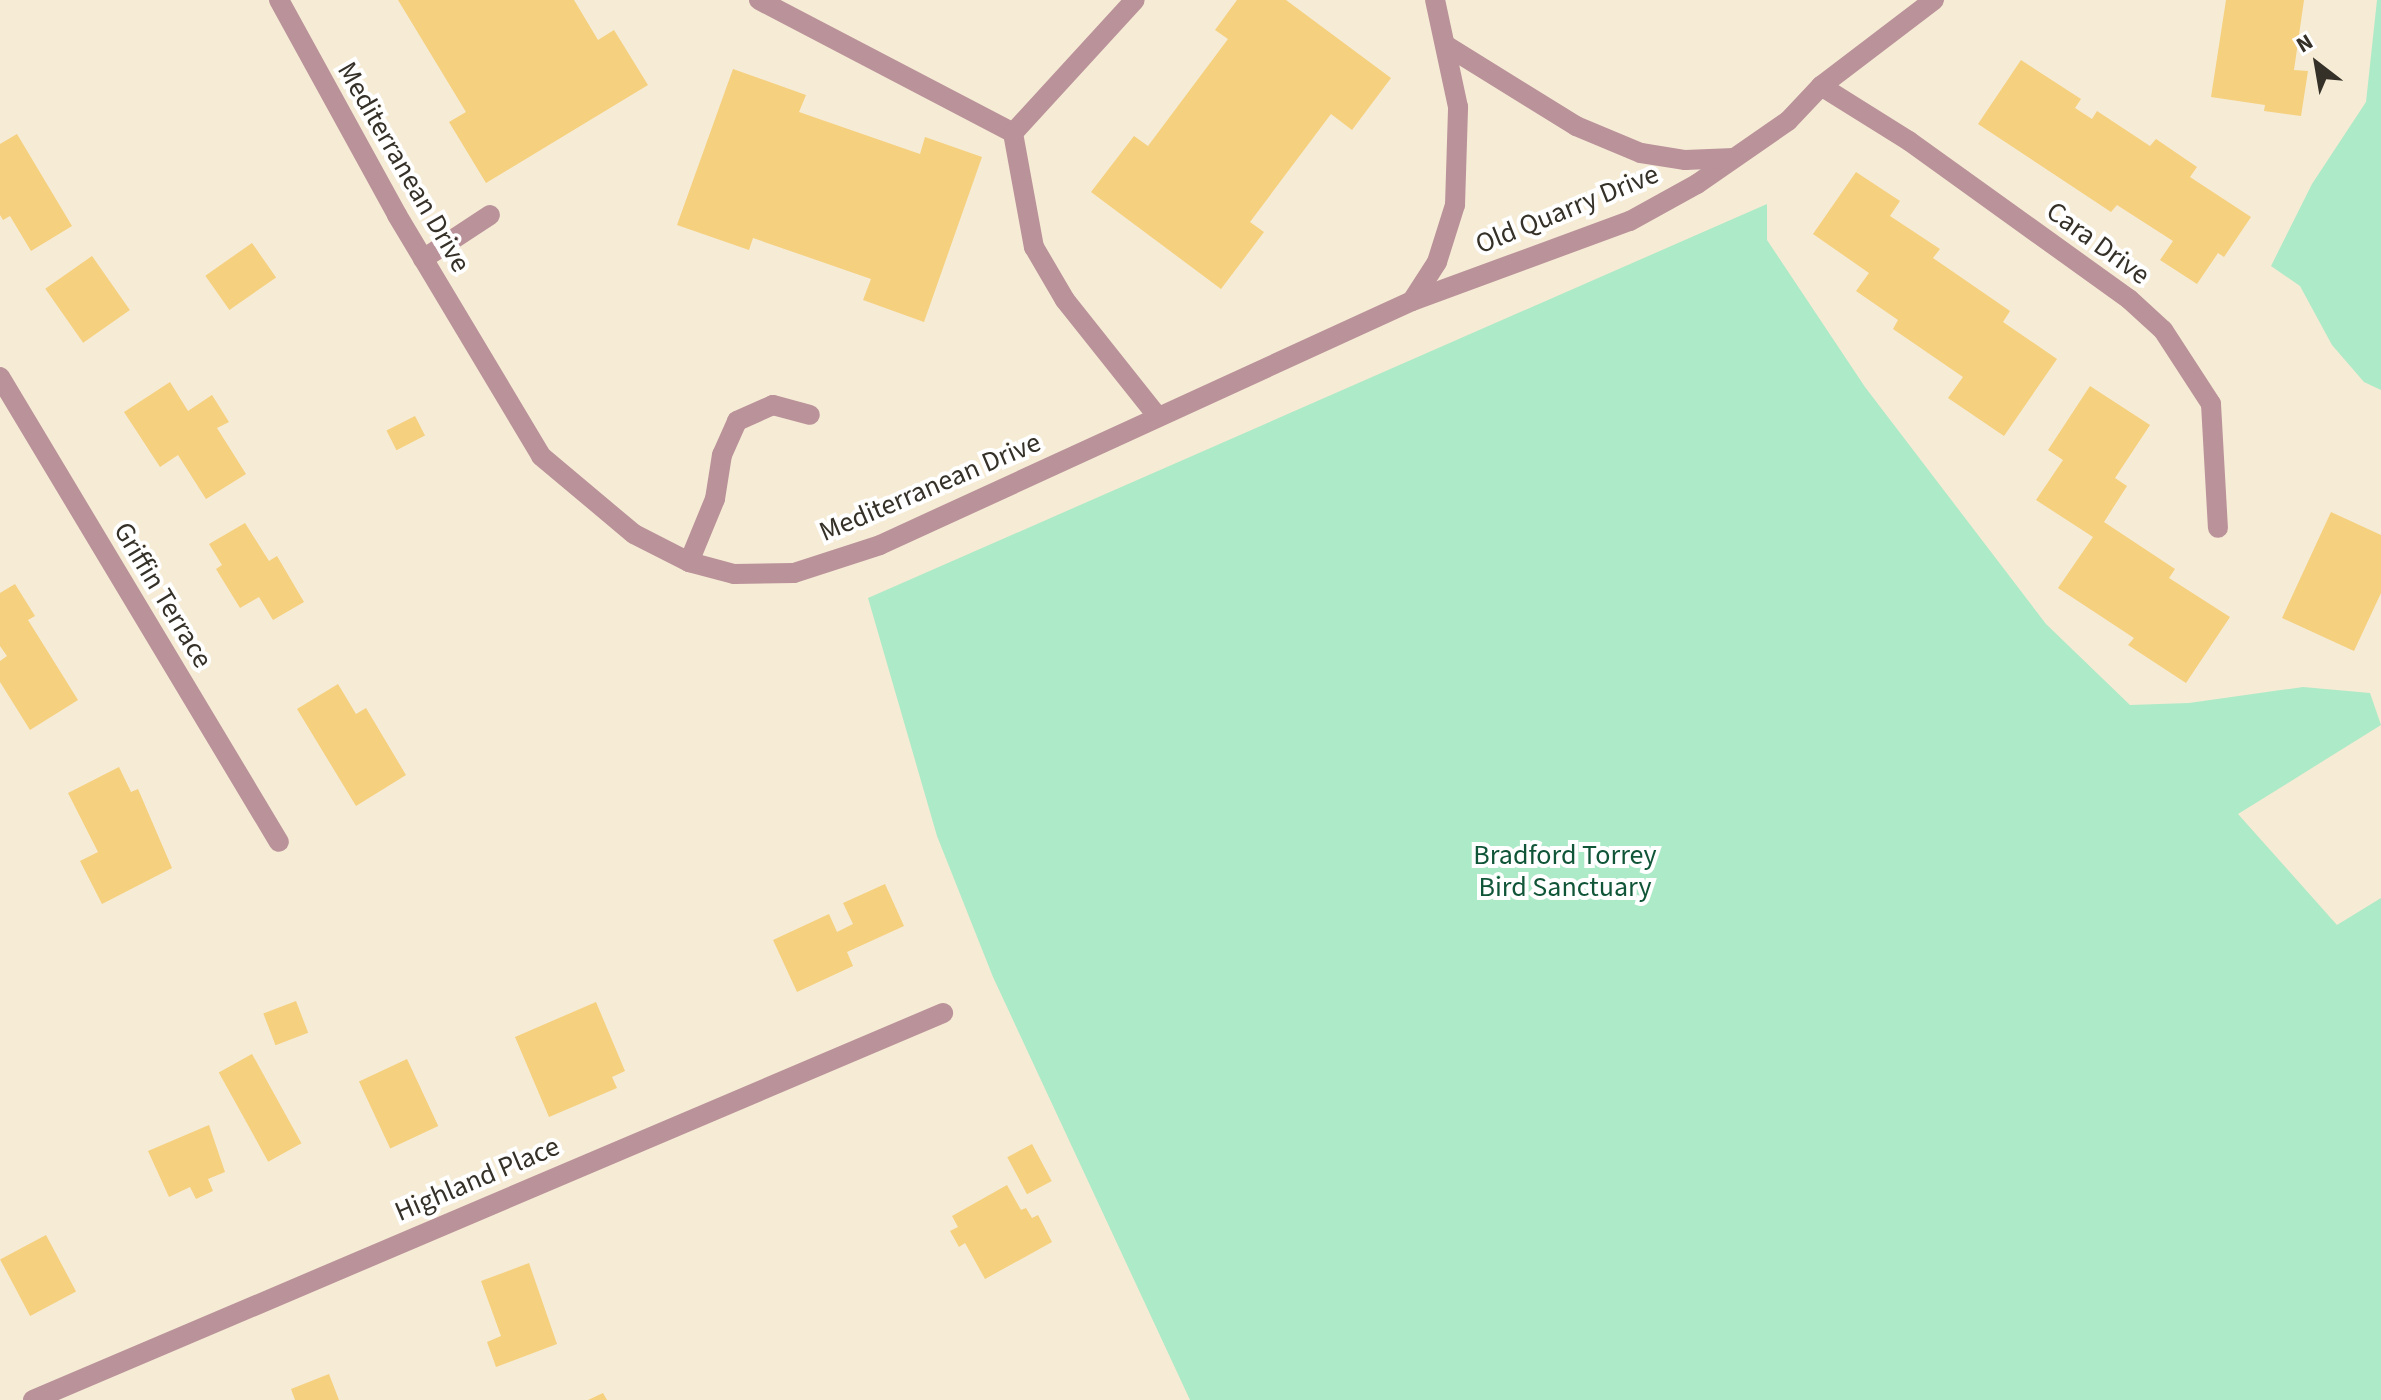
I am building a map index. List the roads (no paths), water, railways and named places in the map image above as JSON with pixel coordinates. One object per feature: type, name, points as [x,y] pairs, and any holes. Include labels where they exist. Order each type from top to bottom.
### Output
[{"type":"street","name":"Mediterranean Drive","points":[[279,0],[423,259],[541,456],[634,534],[689,562],[734,574],[794,573],[880,545],[1412,301]]},
{"type":"street","points":[[759,0],[1013,133]]},
{"type":"street","points":[[1013,133],[1135,0]]},
{"type":"street","points":[[1412,301],[1437,262],[1455,205],[1458,107],[1435,0]]},
{"type":"street","name":"Old Quarry Drive","points":[[1412,301],[1630,221],[1736,158],[1788,121],[1821,86],[1934,0]]},
{"type":"street","name":"Old Quarry Drive","points":[[1447,46],[1576,126],[1641,153],[1685,160],[1736,158]]},
{"type":"street","name":"Cara Drive","points":[[1821,86],[1909,141],[2129,299],[2163,330],[2211,404],[2218,528]]},
{"type":"street","points":[[1013,133],[1034,247],[1065,300],[1158,417]]},
{"type":"street","points":[[423,259],[490,215]]},
{"type":"street","name":"Griffin Terrace","points":[[0,377],[279,842]]},
{"type":"street","points":[[689,562],[715,499],[722,455],[737,421],[773,405],[810,415]]},
{"type":"street","name":"Highland Place","points":[[33,1400],[943,1013]]},
{"type":"park label","name":"Bradford Torrey Bird Sanctuary","points":[[1565,871]]}]
